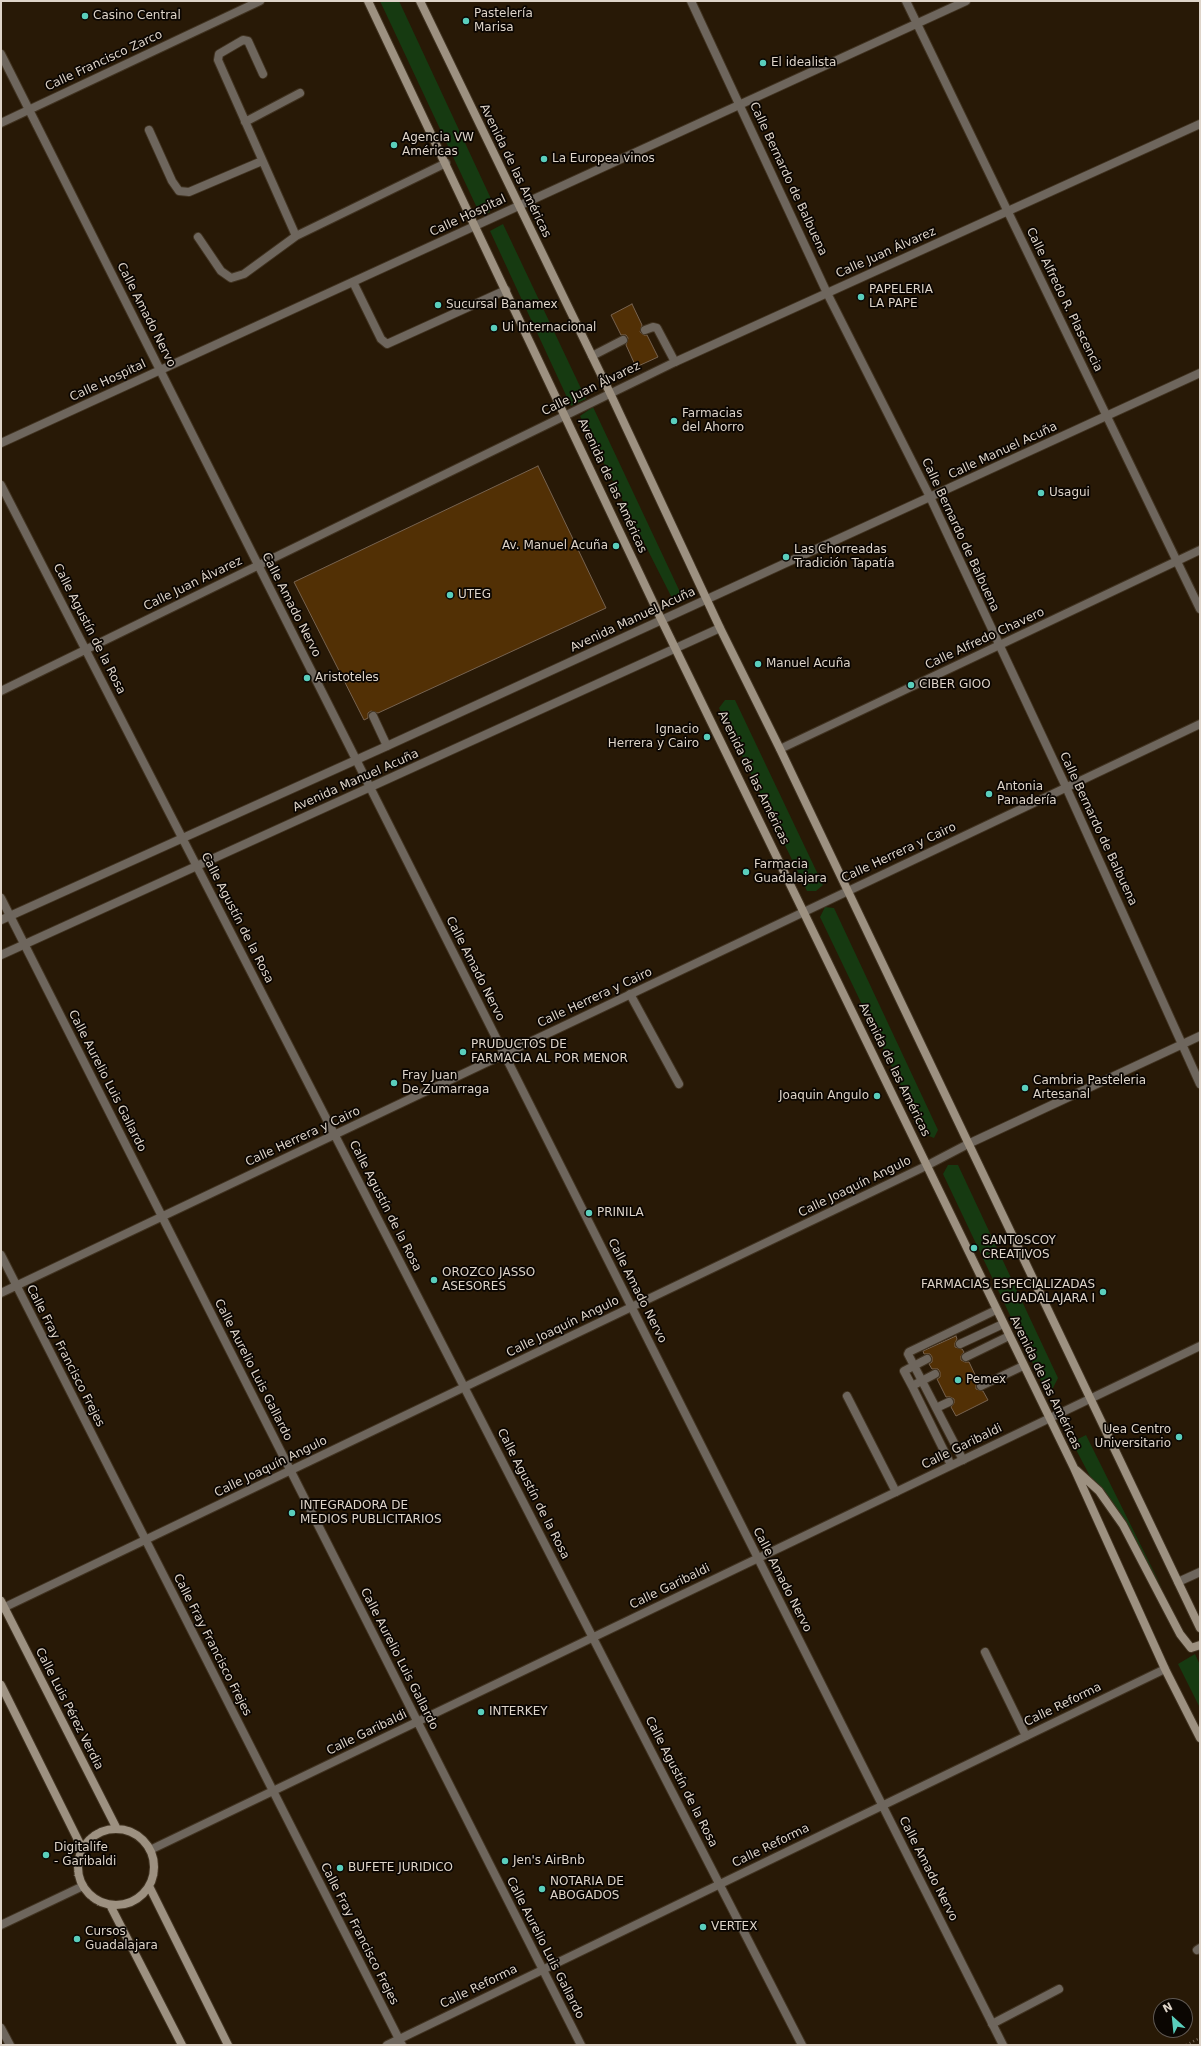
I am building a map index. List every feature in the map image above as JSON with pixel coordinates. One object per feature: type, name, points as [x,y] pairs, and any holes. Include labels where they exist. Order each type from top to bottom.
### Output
[{"type":"main road","name":"Avenida de las Américas","points":[[368,1],[661,619],[677,648],[805,911],[1048,1419],[1074,1468],[1165,1669],[1200,1738]]},
{"type":"main road","name":"Avenida de las Américas","points":[[420,1],[610,393],[706,599],[780,749],[1200,1628]]},
{"type":"main road","points":[[1074,1468],[1099,1491],[1123,1525],[1180,1634],[1191,1648],[1200,1645]]},
{"type":"main road","name":"Calle Luis Pérez Verdia","points":[[2,1606],[116,1827]]},
{"type":"main road","points":[[1,1686],[80,1847],[78,1867],[81,1887],[94,1898],[110,1907],[182,2045]]},
{"type":"main road","points":[[80,1847],[93,1836],[116,1827],[140,1837],[150,1850],[154,1870],[150,1888],[228,2045]]},
{"type":"main road","points":[[110,1907],[136,1899],[150,1888]]},
{"type":"street","name":"Calle Francisco Zarco","points":[[1,123],[260,1]]},
{"type":"street","name":"Calle Bernardo de Balbuena","points":[[691,1],[741,104],[827,293],[930,497],[1066,787],[1183,1043],[1200,1084]]},
{"type":"street","name":"Calle Alfredo R. Plascencia","points":[[906,1],[1200,609]]},
{"type":"street","name":"Calle Hospital","points":[[1,443],[966,1]]},
{"type":"street","points":[[263,74],[248,41],[243,40],[219,54],[218,60],[296,236]]},
{"type":"street","name":"Calle Amado Nervo","points":[[1,54],[1003,2045]]},
{"type":"street","points":[[245,122],[300,93]]},
{"type":"street","name":"Calle Juan Álvarez","points":[[1,691],[675,362],[1200,124]]},
{"type":"street","points":[[149,130],[172,181],[179,191],[189,192],[262,161]]},
{"type":"street","points":[[198,237],[221,271],[230,278],[244,274],[296,236],[446,163]]},
{"type":"street","points":[[353,282],[381,340],[387,344],[506,290]]},
{"type":"street","points":[[645,330],[653,327],[658,328],[675,362]]},
{"type":"street","points":[[592,356],[623,340]]},
{"type":"street","name":"Calle Manuel Acuña","points":[[706,599],[1200,373]]},
{"type":"street","name":"Calle Agustín de la Rosa","points":[[1,485],[802,2045]]},
{"type":"street","name":"Calle Alfredo Chavero","points":[[780,749],[1200,550]]},
{"type":"street","name":"Avenida Manuel Acuña","points":[[1,920],[184,839],[706,599]]},
{"type":"street","name":"Avenida Manuel Acuña","points":[[1,955],[24,943],[370,788],[720,628]]},
{"type":"street","points":[[373,716],[387,746]]},
{"type":"street","name":"Calle Herrera y Cairo","points":[[1,1293],[1200,724]]},
{"type":"street","name":"Calle Aurelio Luis Gallardo","points":[[1,898],[581,2045]]},
{"type":"street","points":[[630,994],[680,1084]]},
{"type":"street","name":"Calle Joaquín Angulo","points":[[2,1606],[290,1471],[926,1166],[968,1144],[1200,1036]]},
{"type":"street","name":"Calle Fray Francisco Frejes","points":[[1,1256],[401,2042]]},
{"type":"street","points":[[963,1460],[908,1354],[909,1352],[996,1310]]},
{"type":"street","points":[[960,1344],[1003,1324]]},
{"type":"street","points":[[966,1357],[1009,1336]]},
{"type":"street","name":"Calle Garibaldi","points":[[150,1850],[1200,1346]]},
{"type":"street","points":[[927,1360],[904,1371],[950,1465]]},
{"type":"street","points":[[981,1386],[1023,1366]]},
{"type":"street","points":[[912,1386],[934,1374]]},
{"type":"street","points":[[847,1396],[896,1492]]},
{"type":"street","points":[[936,1408],[949,1402]]},
{"type":"street","points":[[1178,1582],[1200,1572]]},
{"type":"street","points":[[985,1652],[1026,1736]]},
{"type":"street","name":"Calle Reforma","points":[[388,2045],[401,2042],[543,1970],[719,1884],[1165,1669]]},
{"type":"street","points":[[1,1925],[81,1887]]},
{"type":"street","points":[[992,2024],[1059,1989]]},
{"type":"street","points":[[1,2028],[10,2045]]},
{"type":"path","points":[[116,1827],[92,1833],[80,1847],[74,1873],[84,1894],[96,1905],[110,1907],[133,1903],[150,1888]]},
{"type":"path","points":[[1186,2045],[1200,2038]]},
{"type":"green space","points":[[380,1],[399,1],[493,203],[489,213],[478,210]]},
{"type":"green space","points":[[503,224],[586,399],[571,406],[490,231]]},
{"type":"green space","points":[[593,407],[680,592],[680,601],[674,602],[580,416]]},
{"type":"green space","points":[[725,700],[735,700],[823,885],[816,891],[807,891],[719,708]]},
{"type":"green space","points":[[825,907],[834,908],[938,1130],[934,1138],[924,1134],[820,917]]},
{"type":"green space","points":[[948,1165],[958,1165],[1058,1378],[1053,1388],[1044,1387],[943,1174]]},
{"type":"green space","points":[[1086,1435],[1162,1588],[1119,1512],[1093,1482],[1072,1442]]},
{"type":"green space","points":[[1195,1654],[1200,1665],[1200,1708],[1178,1664]]},
{"type":"building","points":[[632,304],[642,325],[640,332],[647,335],[658,357],[636,367],[626,345],[628,338],[626,335],[621,335],[611,315]]},
{"type":"building","name":"UTEG","points":[[538,466],[606,608],[378,713],[371,711],[368,713],[368,718],[364,720],[294,582]]},
{"type":"building","name":"Pemex","points":[[956,1336],[957,1339],[955,1347],[962,1349],[964,1352],[961,1356],[961,1360],[969,1362],[978,1381],[976,1389],[983,1391],[988,1400],[956,1416],[951,1407],[954,1403],[954,1399],[946,1397],[937,1379],[940,1377],[940,1372],[938,1369],[932,1369],[929,1364],[932,1362],[932,1357],[930,1354],[924,1354],[923,1351]]},
{"type":"place","name":"Casino Central","points":[[85,16]]},
{"type":"place","name":"Pastelería Marisa","points":[[466,21]]},
{"type":"place","name":"El idealista","points":[[763,63]]},
{"type":"place","name":"Agencia VW Américas","points":[[394,145]]},
{"type":"place","name":"La Europea vinos","points":[[544,159]]},
{"type":"place","name":"PAPELERIA LA PAPE","points":[[861,297]]},
{"type":"place","name":"Sucursal Banamex","points":[[438,305]]},
{"type":"place","name":"Ui Internacional","points":[[494,328]]},
{"type":"place","name":"Farmacias del Ahorro","points":[[674,421]]},
{"type":"place","name":"Usagui","points":[[1041,493]]},
{"type":"place","name":"Av. Manuel Acuña","points":[[616,546]]},
{"type":"place","name":"Las Chorreadas Tradición Tapatía","points":[[786,557]]},
{"type":"place","name":"UTEG","points":[[450,595]]},
{"type":"place","name":"Manuel Acuña","points":[[758,664]]},
{"type":"place","name":"Aristoteles","points":[[307,678]]},
{"type":"place","name":"CIBER GIOO","points":[[911,685]]},
{"type":"place","name":"Ignacio Herrera y Cairo","points":[[707,737]]},
{"type":"place","name":"Antonia Panadería","points":[[989,794]]},
{"type":"place","name":"Farmacia Guadalajara","points":[[746,872]]},
{"type":"place","name":"PRUDUCTOS DE FARMACIA AL POR MENOR","points":[[463,1052]]},
{"type":"place","name":"Fray Juan De Zumarraga","points":[[394,1083]]},
{"type":"place","name":"Cambria Pasteleria Artesanal","points":[[1025,1088]]},
{"type":"place","name":"Joaquin Angulo","points":[[877,1096]]},
{"type":"place","name":"PRINILA","points":[[589,1213]]},
{"type":"place","name":"SANTOSCOY CREATIVOS","points":[[974,1248]]},
{"type":"place","name":"OROZCO JASSO ASESORES","points":[[434,1280]]},
{"type":"place","name":"FARMACIAS ESPECIALIZADAS GUADALAJARA I","points":[[1103,1292]]},
{"type":"place","name":"Pemex","points":[[958,1380]]},
{"type":"place","name":"Uea Centro Universitario","points":[[1179,1437]]},
{"type":"place","name":"INTEGRADORA DE MEDIOS PUBLICITARIOS","points":[[292,1513]]},
{"type":"place","name":"INTERKEY","points":[[481,1712]]},
{"type":"place","name":"Digitalife - Garibaldi","points":[[46,1855]]},
{"type":"place","name":"Jen's AirBnb","points":[[505,1861]]},
{"type":"place","name":"BUFETE JURIDICO","points":[[340,1868]]},
{"type":"place","name":"NOTARIA DE ABOGADOS","points":[[542,1889]]},
{"type":"place","name":"VERTEX","points":[[703,1927]]},
{"type":"place","name":"Cursos Guadalajara","points":[[77,1939]]}]
